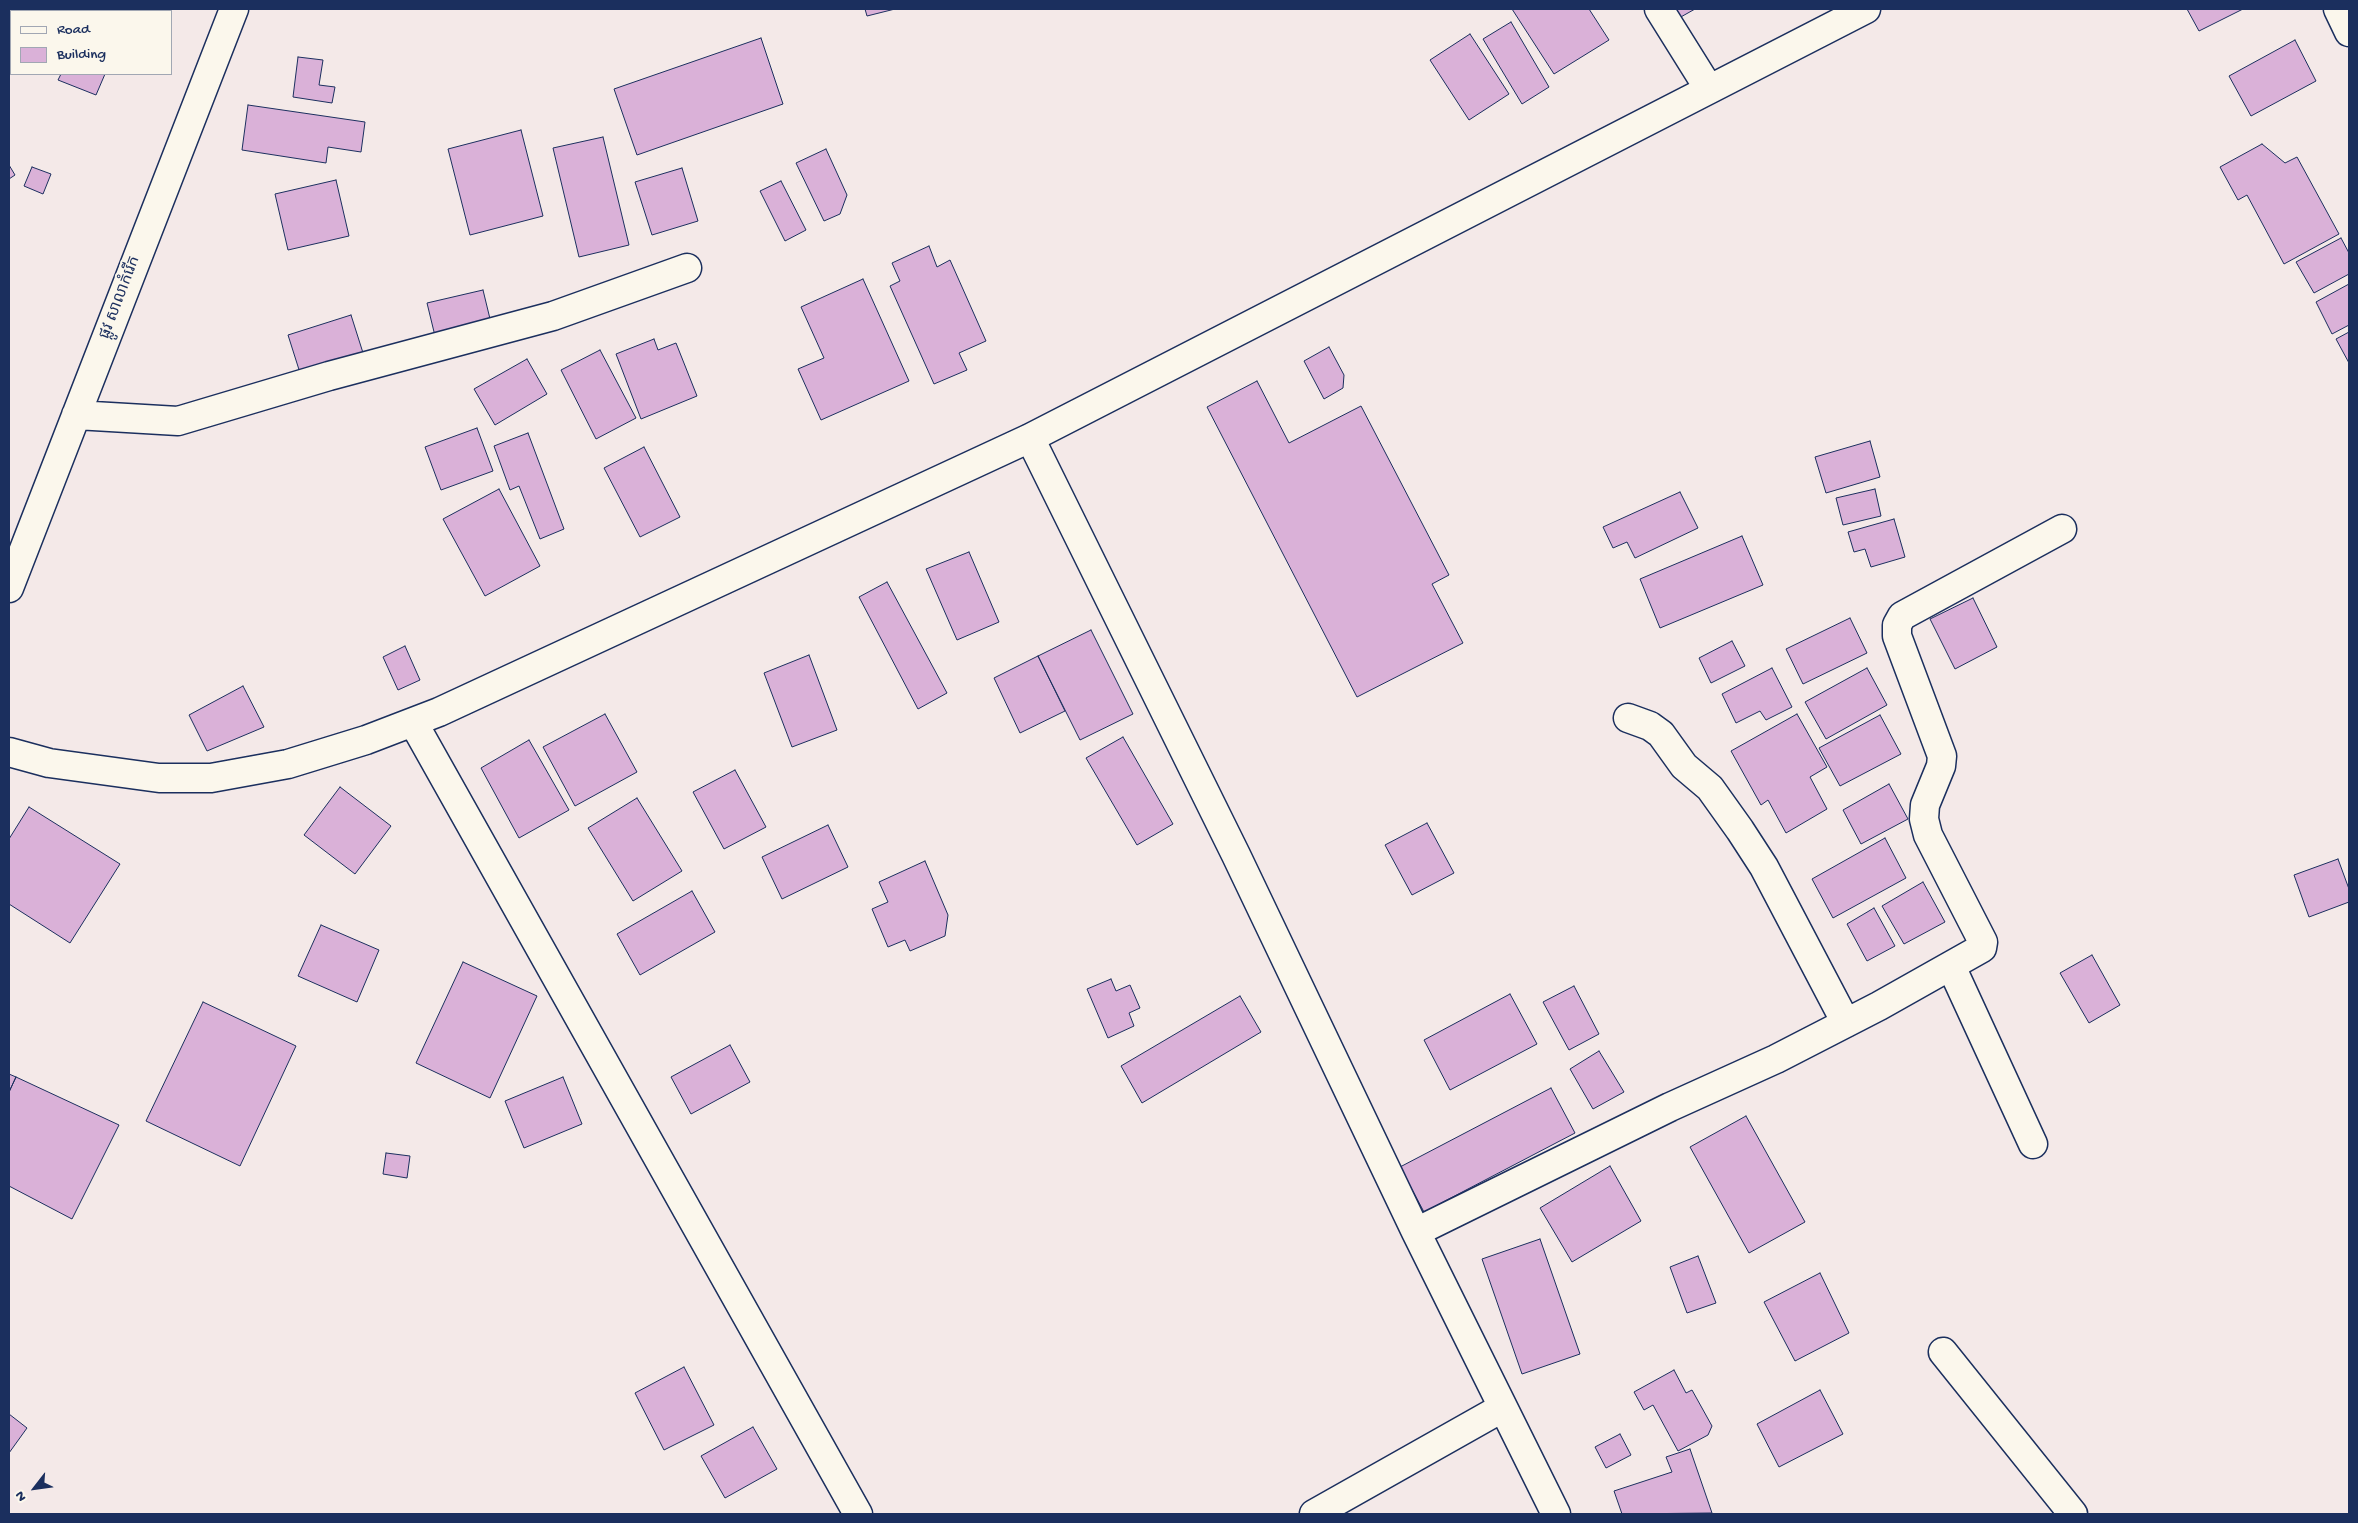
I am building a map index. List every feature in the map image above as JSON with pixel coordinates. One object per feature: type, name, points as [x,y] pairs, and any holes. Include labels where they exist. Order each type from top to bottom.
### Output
[{"type":"street","name":"ផ្លូវ សាលាកំរើក","points":[[9,588],[234,9]]},
{"type":"street","points":[[1659,9],[1709,89]]},
{"type":"street","points":[[9,752],[48,763],[159,778],[211,778],[288,764],[413,722],[466,700],[1030,438],[1866,9]]},
{"type":"street","points":[[2338,9],[2349,32]]},
{"type":"street","points":[[76,415],[178,421],[329,376],[553,316],[687,268]]},
{"type":"street","points":[[1030,438],[1236,855],[1502,1408],[1556,1514]]},
{"type":"street","points":[[1416,1232],[1670,1107],[1776,1059],[1980,950],[1983,945],[1928,835],[1924,819],[1926,805],[1941,766],[1942,756],[1896,636],[1896,625],[1902,616],[2062,529]]},
{"type":"street","points":[[1628,718],[1650,726],[1661,734],[1684,766],[1710,788],[1764,867],[1846,1023]]},
{"type":"street","points":[[413,722],[858,1514]]},
{"type":"street","points":[[1951,966],[2032,1144]]},
{"type":"street","points":[[1943,1352],[2073,1514]]},
{"type":"street","points":[[1314,1514],[1502,1408]]},
{"type":"building","points":[[121,9],[124,10],[88,10]]},
{"type":"building","points":[[865,9],[895,9],[867,16]]},
{"type":"building","points":[[1512,9],[1589,9],[1609,40],[1554,74]]},
{"type":"building","points":[[1673,9],[1695,9],[1679,18]]},
{"type":"building","points":[[2187,9],[2243,9],[2199,31]]},
{"type":"building","points":[[1511,22],[1549,87],[1522,104],[1483,39]]},
{"type":"building","points":[[1470,34],[1509,94],[1469,120],[1430,60]]},
{"type":"building","points":[[761,38],[783,104],[637,155],[614,89]]},
{"type":"building","points":[[2295,40],[2316,81],[2251,116],[2229,76]]},
{"type":"building","points":[[9,57],[10,74],[9,75]]},
{"type":"building","points":[[298,57],[323,60],[319,85],[335,87],[332,103],[293,97]]},
{"type":"building","points":[[60,75],[105,75],[96,95],[58,80]]},
{"type":"building","points":[[248,105],[365,122],[361,152],[328,147],[326,163],[242,150]]},
{"type":"building","points":[[521,130],[543,216],[470,235],[448,149]]},
{"type":"building","points":[[603,137],[629,245],[579,257],[553,148]]},
{"type":"building","points":[[2262,144],[2285,163],[2297,157],[2339,234],[2284,264],[2247,195],[2238,200],[2220,167]]},
{"type":"building","points":[[826,149],[847,195],[840,214],[824,221],[796,163]]},
{"type":"building","points":[[9,165],[15,175],[9,179]]},
{"type":"building","points":[[32,167],[51,174],[43,194],[24,186]]},
{"type":"building","points":[[682,168],[698,221],[652,235],[635,182]]},
{"type":"building","points":[[336,180],[349,236],[288,250],[275,194]]},
{"type":"building","points":[[781,181],[806,230],[785,241],[760,191]]},
{"type":"building","points":[[2341,238],[2349,253],[2349,274],[2314,293],[2296,262]]},
{"type":"building","points":[[929,246],[937,267],[950,260],[986,341],[959,353],[967,370],[934,384],[890,286],[900,281],[892,263]]},
{"type":"building","points":[[863,279],[909,381],[821,420],[798,369],[824,358],[801,307]]},
{"type":"building","points":[[2349,284],[2349,325],[2332,334],[2316,302]]},
{"type":"building","points":[[483,290],[491,323],[435,336],[427,303]]},
{"type":"building","points":[[351,315],[364,356],[301,376],[288,335]]},
{"type":"building","points":[[2349,332],[2349,363],[2336,339]]},
{"type":"building","points":[[654,339],[658,350],[676,343],[697,396],[641,419],[616,354]]},
{"type":"building","points":[[1329,347],[1344,375],[1343,388],[1324,399],[1304,361]]},
{"type":"building","points":[[600,350],[636,418],[596,439],[561,370]]},
{"type":"building","points":[[527,359],[547,394],[495,425],[474,389]]},
{"type":"building","points":[[1257,381],[1289,443],[1361,406],[1449,575],[1432,584],[1463,643],[1357,697],[1207,407]]},
{"type":"building","points":[[477,428],[493,471],[441,490],[425,447]]},
{"type":"building","points":[[528,433],[564,529],[540,539],[519,486],[510,490],[494,446]]},
{"type":"building","points":[[1870,441],[1880,477],[1826,493],[1815,457]]},
{"type":"building","points":[[644,447],[680,517],[640,537],[604,468]]},
{"type":"building","points":[[499,489],[540,566],[485,596],[443,519]]},
{"type":"building","points":[[1875,489],[1881,516],[1843,525],[1836,498]]},
{"type":"building","points":[[1680,492],[1698,528],[1635,558],[1627,542],[1613,548],[1603,527]]},
{"type":"building","points":[[1894,519],[1905,557],[1871,567],[1865,549],[1854,552],[1848,532]]},
{"type":"building","points":[[1742,536],[1763,585],[1660,628],[1640,579]]},
{"type":"building","points":[[969,552],[999,622],[957,640],[926,569]]},
{"type":"building","points":[[887,582],[947,693],[918,709],[859,597]]},
{"type":"building","points":[[1973,598],[1997,647],[1955,669],[1930,619]]},
{"type":"building","points":[[1850,618],[1867,653],[1803,684],[1786,649]]},
{"type":"building","points":[[1091,630],[1133,714],[1080,740],[1038,656]]},
{"type":"building","points":[[1732,641],[1745,666],[1711,683],[1699,658]]},
{"type":"building","points":[[405,646],[420,680],[398,690],[383,657]]},
{"type":"building","points":[[809,655],[837,730],[792,747],[764,673]]},
{"type":"building","points":[[1038,656],[1065,711],[1020,733],[994,678]]},
{"type":"building","points":[[1772,668],[1792,707],[1766,720],[1760,711],[1736,723],[1722,694]]},
{"type":"building","points":[[1867,668],[1887,705],[1826,739],[1805,702]]},
{"type":"building","points":[[243,686],[264,727],[207,751],[189,715]]},
{"type":"building","points":[[605,714],[637,772],[575,806],[543,747]]},
{"type":"building","points":[[1797,714],[1827,767],[1810,777],[1827,809],[1786,833],[1768,800],[1761,805],[1731,751]]},
{"type":"building","points":[[1880,715],[1901,754],[1840,786],[1819,748]]},
{"type":"building","points":[[1123,737],[1173,824],[1137,845],[1086,758]]},
{"type":"building","points":[[529,740],[569,810],[519,838],[481,768]]},
{"type":"building","points":[[735,770],[766,827],[724,849],[693,792]]},
{"type":"building","points":[[1889,784],[1908,819],[1861,844],[1843,810]]},
{"type":"building","points":[[340,787],[391,826],[355,874],[304,835]]},
{"type":"building","points":[[637,798],[682,871],[633,901],[588,828]]},
{"type":"building","points":[[29,807],[120,864],[70,943],[9,904],[9,839]]},
{"type":"building","points":[[1427,823],[1454,873],[1412,895],[1385,845]]},
{"type":"building","points":[[828,825],[848,867],[782,899],[762,857]]},
{"type":"building","points":[[1885,838],[1906,878],[1833,918],[1812,879]]},
{"type":"building","points":[[2338,859],[2349,889],[2349,902],[2309,917],[2294,875]]},
{"type":"building","points":[[925,861],[948,915],[945,936],[910,951],[905,940],[888,947],[872,909],[888,902],[879,882]]},
{"type":"building","points":[[1923,882],[1945,922],[1904,944],[1882,906]]},
{"type":"building","points":[[692,891],[715,932],[640,975],[617,934]]},
{"type":"building","points":[[1874,908],[1895,946],[1867,961],[1847,924]]},
{"type":"building","points":[[321,925],[379,950],[357,1002],[298,976]]},
{"type":"building","points":[[2092,955],[2120,1005],[2089,1023],[2060,973]]},
{"type":"building","points":[[463,962],[537,996],[490,1098],[416,1063]]},
{"type":"building","points":[[1111,979],[1116,991],[1130,985],[1140,1008],[1129,1013],[1134,1026],[1108,1038],[1087,989]]},
{"type":"building","points":[[1574,986],[1599,1034],[1569,1050],[1543,1002]]},
{"type":"building","points":[[1510,994],[1537,1044],[1450,1090],[1424,1040]]},
{"type":"building","points":[[1240,996],[1261,1032],[1142,1103],[1121,1066]]},
{"type":"building","points":[[203,1002],[296,1046],[240,1166],[146,1121]]},
{"type":"building","points":[[730,1045],[750,1082],[691,1114],[671,1077]]},
{"type":"building","points":[[1599,1051],[1624,1092],[1593,1109],[1570,1069]]},
{"type":"building","points":[[9,1074],[16,1077],[9,1092]]},
{"type":"building","points":[[16,1077],[119,1125],[72,1219],[9,1186],[9,1092]]},
{"type":"building","points":[[563,1077],[582,1124],[524,1148],[505,1101]]},
{"type":"building","points":[[1551,1088],[1575,1133],[1424,1212],[1400,1167]]},
{"type":"building","points":[[1746,1116],[1805,1222],[1749,1253],[1690,1147]]},
{"type":"building","points":[[386,1153],[410,1156],[407,1178],[383,1174]]},
{"type":"building","points":[[1610,1166],[1641,1221],[1572,1262],[1540,1208]]},
{"type":"building","points":[[1540,1239],[1580,1354],[1522,1374],[1482,1259]]},
{"type":"building","points":[[1698,1256],[1716,1303],[1687,1313],[1670,1267]]},
{"type":"building","points":[[1820,1273],[1849,1333],[1795,1361],[1764,1302]]},
{"type":"building","points":[[684,1367],[714,1425],[664,1450],[635,1393]]},
{"type":"building","points":[[1674,1370],[1686,1393],[1692,1390],[1712,1426],[1708,1435],[1678,1451],[1653,1405],[1644,1410],[1634,1392]]},
{"type":"building","points":[[1820,1390],[1843,1434],[1779,1467],[1757,1424]]},
{"type":"building","points":[[9,1414],[27,1428],[9,1453]]},
{"type":"building","points":[[753,1427],[777,1469],[725,1498],[701,1456]]},
{"type":"building","points":[[1620,1434],[1631,1455],[1606,1468],[1595,1447]]},
{"type":"building","points":[[1690,1449],[1712,1513],[1622,1514],[1614,1491],[1672,1472],[1666,1457]]}]
